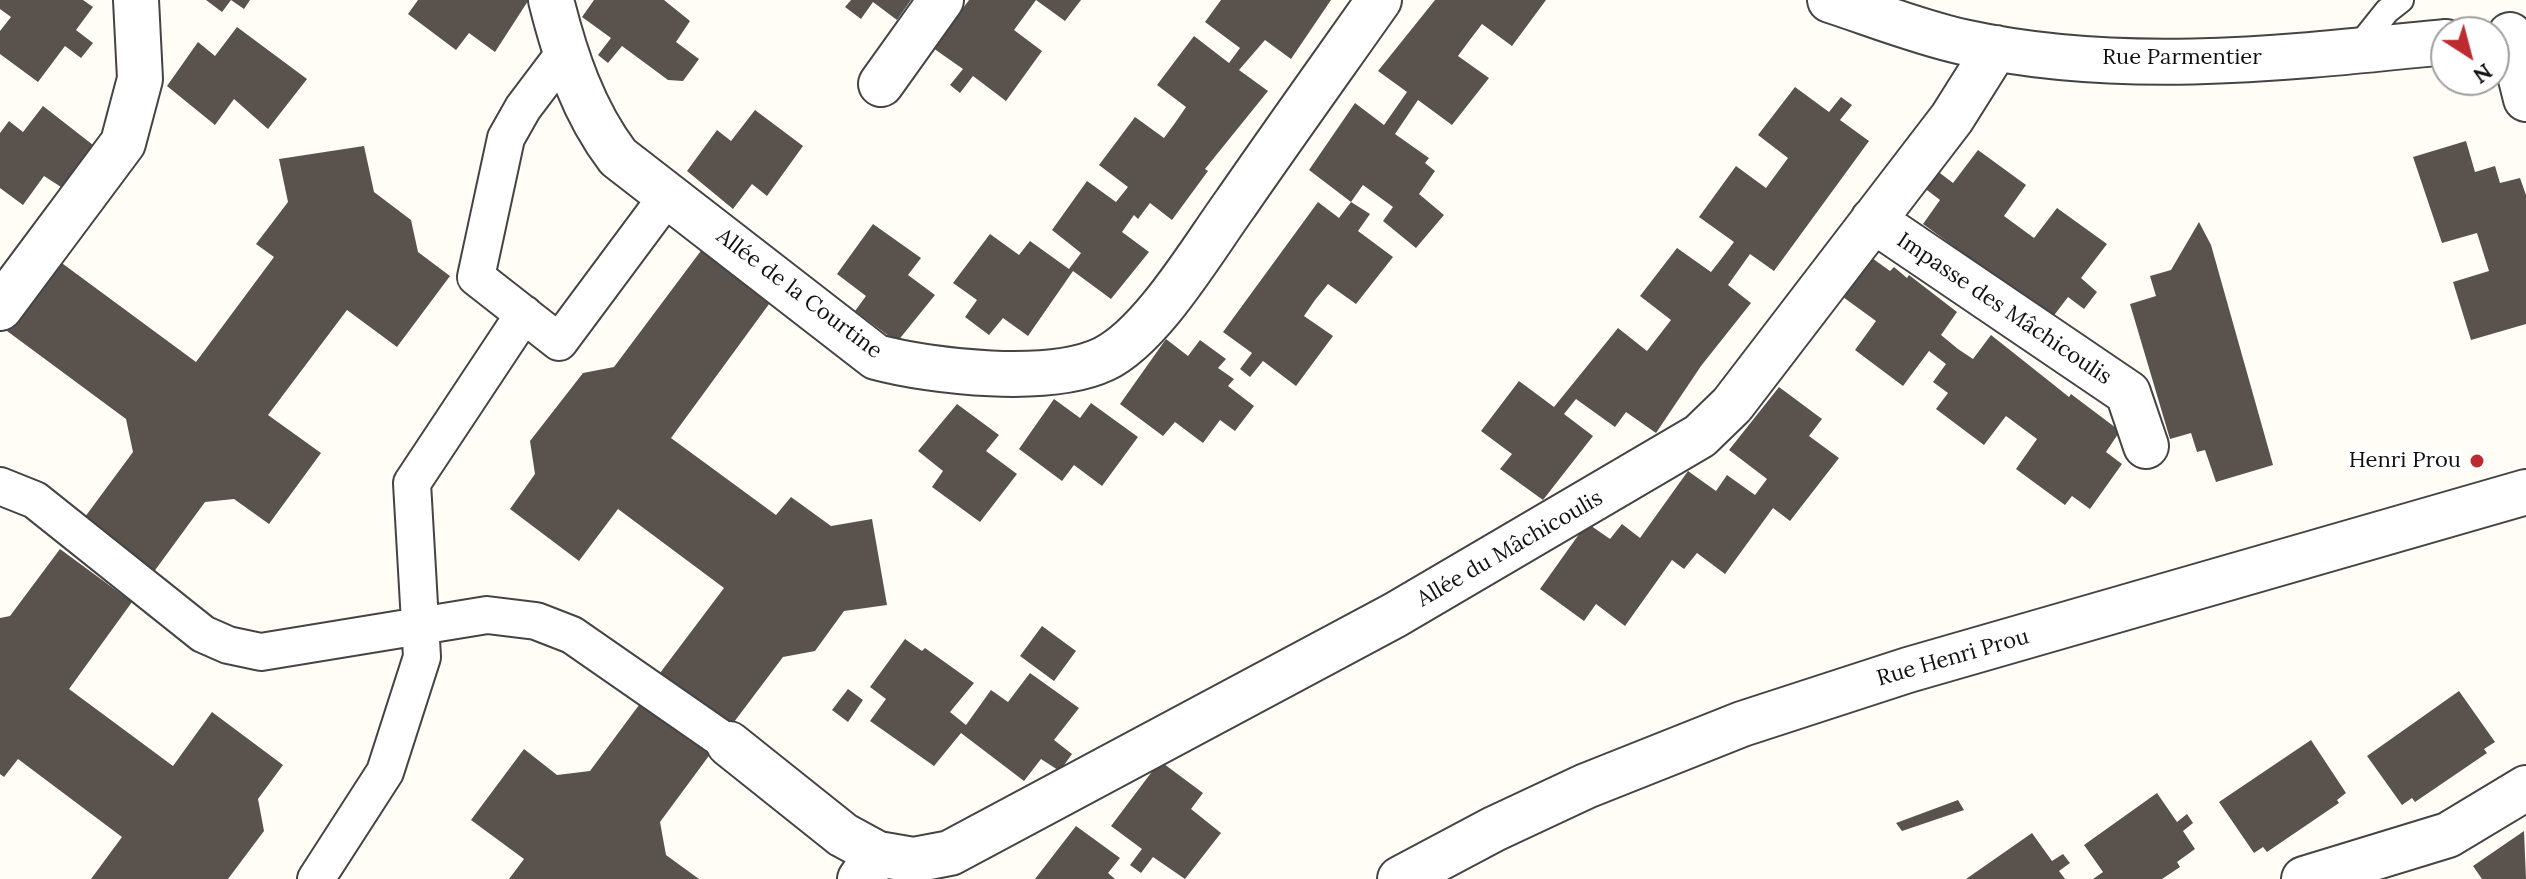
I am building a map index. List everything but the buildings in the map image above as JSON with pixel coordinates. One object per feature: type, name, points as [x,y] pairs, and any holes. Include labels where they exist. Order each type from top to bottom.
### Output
[{"type":"street","points":[[0,308],[123,143],[140,79],[136,0]]},
{"type":"street","name":"Allée de la Courtine","points":[[551,0],[566,51],[595,126],[618,157],[876,357],[917,368],[987,373],[1062,370],[1103,360],[1132,339],[1181,280],[1379,0]]},
{"type":"street","points":[[881,84],[941,0]]},
{"type":"street","name":"Rue Parmentier","points":[[1830,0],[1960,41],[2123,62],[2243,61],[2430,44]]},
{"type":"street","points":[[2510,36],[2526,99]]},
{"type":"street","name":"Allée du Mâchicoulis","points":[[729,744],[843,835],[869,866],[950,853],[1395,615],[1700,436],[1732,405],[1952,118],[1996,48]]},
{"type":"street","points":[[566,51],[523,108],[506,138],[476,277],[559,342],[669,194]]},
{"type":"street","name":"Impasse des Mâchicoulis","points":[[1873,220],[2128,393],[2146,446]]},
{"type":"street","points":[[316,879],[385,772],[422,657],[412,483],[524,314]]},
{"type":"street","points":[[0,486],[35,500],[203,634],[228,645],[261,652],[487,615],[536,621],[572,635],[729,744]]},
{"type":"street","name":"Rue Henri Prou","points":[[1400,879],[1494,829],[1573,792],[1742,724],[1908,670],[2526,492]]},
{"type":"street","points":[[2304,879],[2448,835],[2526,788]]},
{"type":"lane","points":[[2355,51],[2387,11],[2401,0]]},
{"type":"place","name":"Henri Prou","points":[[2477,461]]}]
